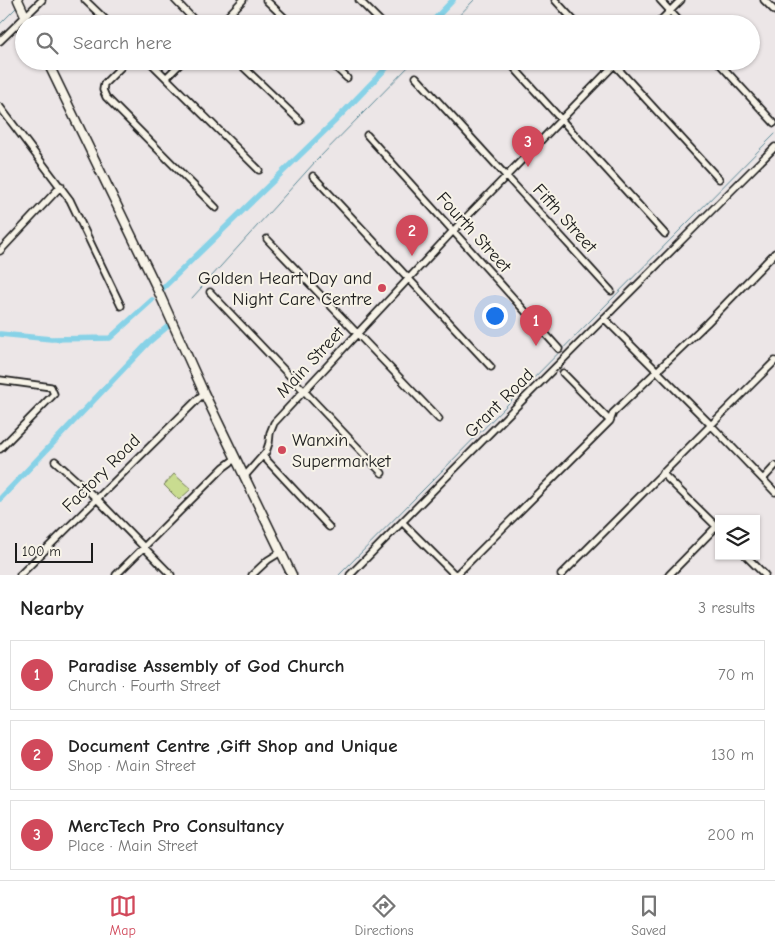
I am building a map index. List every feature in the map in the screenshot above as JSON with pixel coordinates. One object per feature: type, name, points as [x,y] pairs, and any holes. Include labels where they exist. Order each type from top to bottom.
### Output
[{"type":"main road","points":[[18,0],[26,15]]},
{"type":"main road","points":[[51,70],[159,293],[204,393],[232,463],[244,477],[279,553],[292,575]]},
{"type":"street","points":[[27,15],[42,0]]},
{"type":"street","points":[[85,0],[101,15]]},
{"type":"street","points":[[175,0],[189,15]]},
{"type":"street","points":[[229,15],[243,0]]},
{"type":"street","points":[[266,0],[282,15]]},
{"type":"street","points":[[358,0],[374,15]]},
{"type":"street","points":[[555,0],[569,15]]},
{"type":"street","points":[[660,0],[674,15]]},
{"type":"street","points":[[666,15],[681,0]]},
{"type":"street","points":[[764,0],[775,11]]},
{"type":"street","points":[[0,41],[15,27]]},
{"type":"street","points":[[118,70],[104,84],[103,90],[106,97],[216,208]]},
{"type":"street","points":[[158,70],[259,170]]},
{"type":"street","points":[[166,78],[174,70]]},
{"type":"street","points":[[246,70],[300,121]]},
{"type":"street","points":[[339,70],[347,78]]},
{"type":"street","points":[[516,70],[665,234]]},
{"type":"street","name":"Main Street","points":[[263,456],[269,443],[274,423],[606,70]]},
{"type":"street","points":[[621,70],[719,179]]},
{"type":"street","points":[[725,70],[774,123]]},
{"type":"street","name":"Fifth Street","points":[[416,77],[611,291]]},
{"type":"street","points":[[0,107],[70,200],[121,306]]},
{"type":"street","name":"Fourth Street","points":[[366,135],[559,349]]},
{"type":"street","name":"Grant Road","points":[[350,575],[775,147]]},
{"type":"street","points":[[313,176],[491,366]]},
{"type":"street","points":[[0,251],[61,186]]},
{"type":"street","points":[[267,239],[438,419]]},
{"type":"street","points":[[402,522],[456,575],[610,421],[613,413],[775,253]]},
{"type":"street","points":[[210,292],[382,473]]},
{"type":"street","points":[[604,318],[775,492]]},
{"type":"street","points":[[561,575],[775,361]]},
{"type":"street","points":[[563,373],[610,421]]},
{"type":"street","points":[[0,380],[51,388],[54,394],[0,449]]},
{"type":"street","name":"Factory Road","points":[[20,575],[204,393]]},
{"type":"street","points":[[244,477],[263,456],[329,526]]},
{"type":"street","points":[[55,461],[97,499],[171,575]]},
{"type":"street","points":[[116,575],[232,463]]},
{"type":"street","points":[[763,479],[775,466]]},
{"type":"street","points":[[662,473],[715,525]]},
{"type":"street","points":[[669,575],[715,531]]},
{"type":"street","points":[[252,575],[268,560],[279,553]]},
{"type":"street","points":[[750,560],[765,575]]},
{"type":"green space","points":[[174,474],[191,489],[179,500],[164,485]]},
{"type":"waterway","points":[[439,15],[453,0]]},
{"type":"waterway","points":[[460,15],[474,0]]},
{"type":"waterway","points":[[0,24],[18,6]]},
{"type":"waterway","points":[[162,289],[334,122],[384,70]]},
{"type":"waterway","points":[[192,298],[315,162],[405,70]]},
{"type":"waterway","points":[[339,575],[775,134]]},
{"type":"waterway","points":[[0,334],[51,339],[110,338],[152,300]]},
{"type":"waterway","points":[[0,499],[148,343],[167,327]]},
{"type":"place","name":"MercTech Pro Consultancy","points":[[528,167]]},
{"type":"place","name":"Document Centre ,Gift Shop and Unique","points":[[412,256]]},
{"type":"place","name":"Golden Heart Day and Night Care Centre","points":[[382,288]]},
{"type":"place","name":"Paradise Assembly of God Church","points":[[536,346]]},
{"type":"place","name":"Wanxin Supermarket","points":[[282,450]]}]
